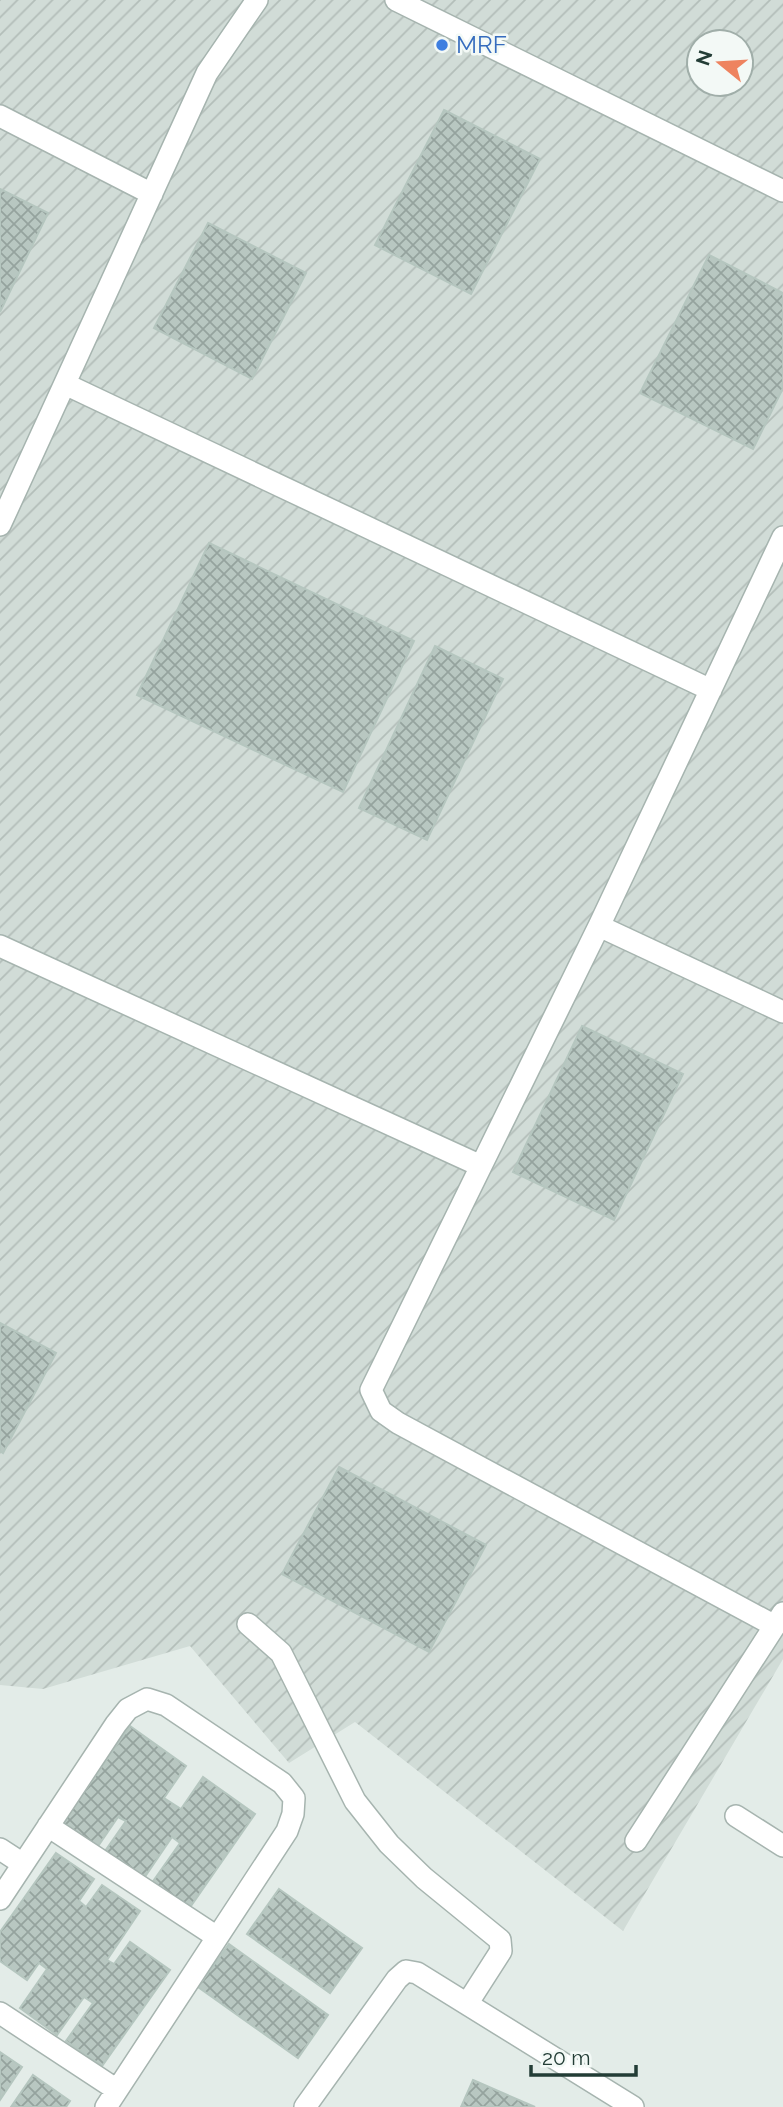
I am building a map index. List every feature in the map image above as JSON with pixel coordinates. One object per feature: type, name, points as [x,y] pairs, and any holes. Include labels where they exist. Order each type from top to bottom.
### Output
[{"type":"street","points":[[0,526],[207,72],[257,0]]},
{"type":"street","points":[[396,0],[783,191]]},
{"type":"street","points":[[0,117],[152,194]]},
{"type":"street","points":[[65,384],[711,690]]},
{"type":"street","points":[[636,1841],[779,1620],[398,1423],[381,1411],[371,1390],[599,926],[783,537]]},
{"type":"street","points":[[599,926],[783,1012]]},
{"type":"street","points":[[0,946],[481,1166]]},
{"type":"street","points":[[248,1624],[281,1653],[355,1801],[389,1844],[425,1878],[500,1940],[501,1951],[467,2004]]},
{"type":"street","points":[[0,1899],[128,1709],[147,1699],[166,1705],[282,1783],[294,1798],[293,1814],[287,1831],[112,2099],[0,2013]]},
{"type":"street","points":[[736,1816],[783,1846]]},
{"type":"street","points":[[48,1826],[217,1937]]},
{"type":"street","points":[[0,1849],[23,1864]]},
{"type":"street","points":[[305,2107],[397,1979],[406,1971],[417,1973],[633,2107]]},
{"type":"shaded area","points":[[0,0],[783,0],[783,1659],[623,1931],[355,1722],[289,1763],[190,1646],[43,1689],[0,1685]]},
{"type":"building","points":[[444,110],[540,159],[471,294],[375,245]]},
{"type":"building","points":[[0,189],[48,213],[0,312]]},
{"type":"building","points":[[208,223],[306,273],[252,379],[154,328]]},
{"type":"building","points":[[709,255],[783,293],[783,388],[753,449],[640,393]]},
{"type":"building","points":[[209,543],[414,641],[343,792],[137,695]]},
{"type":"building","points":[[435,646],[503,679],[427,840],[359,808]]},
{"type":"building","points":[[582,1026],[683,1074],[614,1220],[513,1172]]},
{"type":"building","points":[[0,1323],[56,1353],[3,1453],[0,1451]]},
{"type":"building","points":[[339,1467],[486,1545],[429,1652],[282,1574]]},
{"type":"building","points":[[130,1726],[186,1766],[164,1798],[181,1809],[203,1777],[255,1814],[186,1913],[149,1887],[180,1843],[172,1837],[142,1881],[103,1854],[126,1821],[118,1817],[96,1849],[61,1825]]},
{"type":"building","points":[[56,1853],[94,1879],[79,1901],[86,1907],[102,1885],[140,1911],[107,1960],[114,1964],[130,1942],[170,1970],[102,2066],[66,2041],[93,2003],[84,1997],[57,2035],[20,2008],[47,1969],[39,1963],[27,1980],[0,1961],[0,1932]]},
{"type":"building","points":[[279,1889],[362,1948],[330,1993],[247,1934]]},
{"type":"building","points":[[229,1944],[328,2015],[298,2058],[198,1987]]},
{"type":"building","points":[[0,2052],[22,2067],[0,2100]]},
{"type":"building","points":[[33,2075],[70,2101],[66,2107],[11,2107]]},
{"type":"building","points":[[473,2080],[535,2107],[461,2107]]},
{"type":"place","name":"MRF","points":[[442,45]]}]
